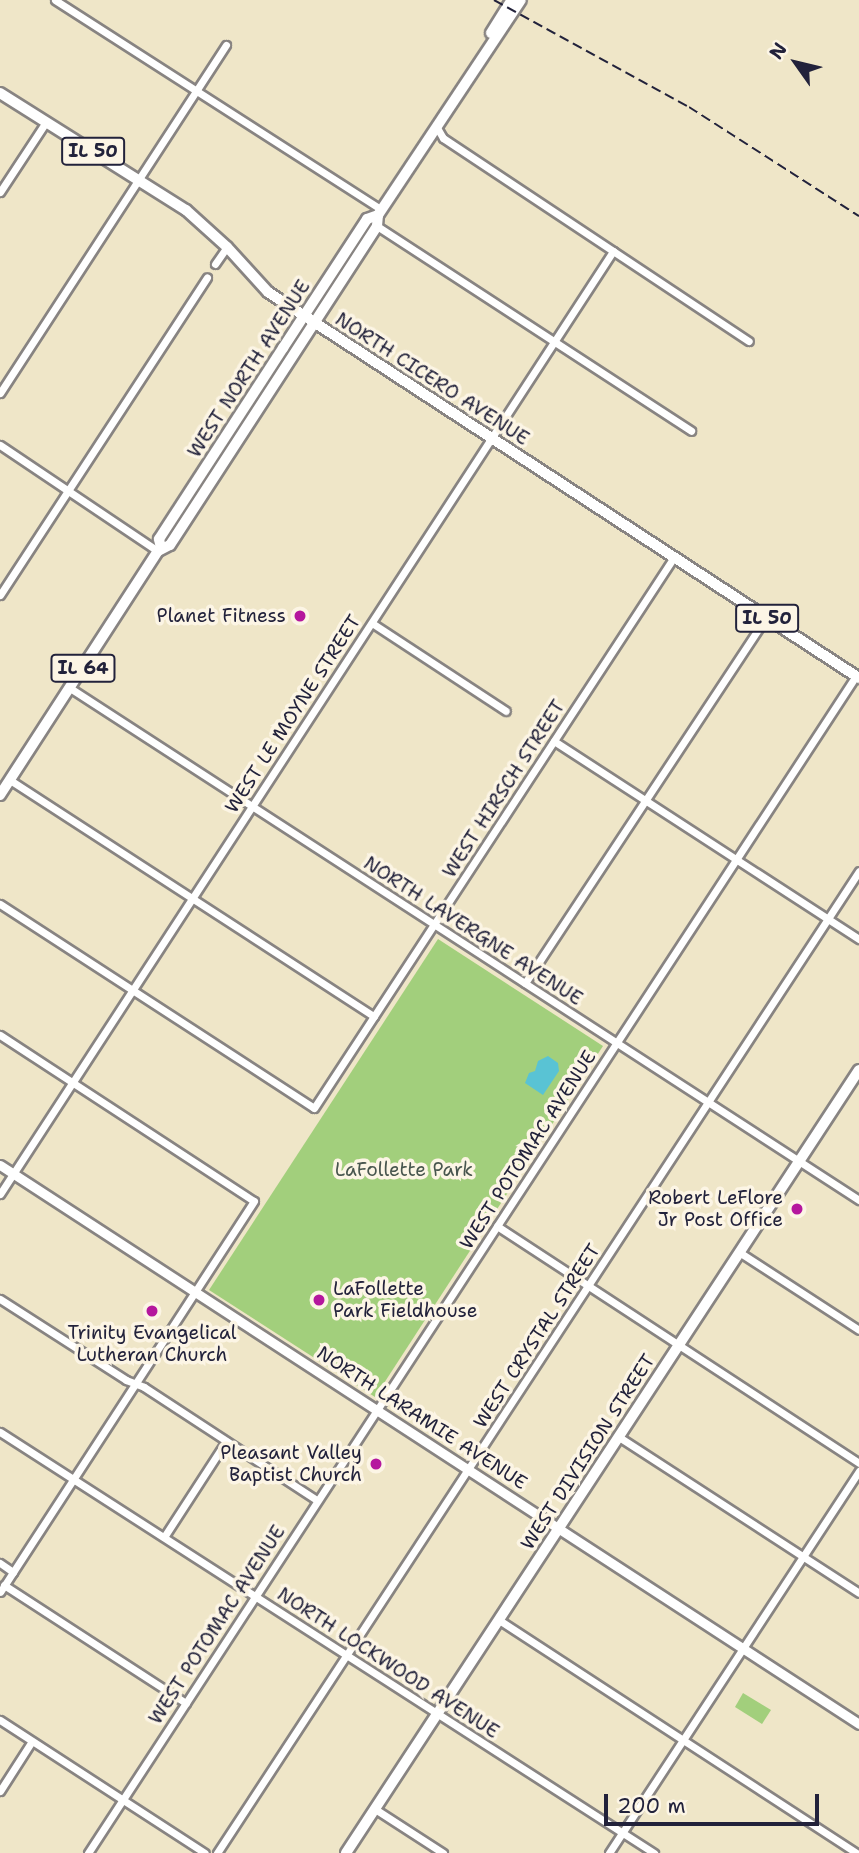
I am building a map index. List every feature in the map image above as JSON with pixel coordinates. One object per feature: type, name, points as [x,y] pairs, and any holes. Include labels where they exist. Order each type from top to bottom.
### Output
[{"type":"main road","name":"WEST NORTH AVENUE","points":[[472,69],[474,58],[512,0]]},
{"type":"main road","name":"WEST NORTH AVENUE","points":[[0,795],[160,550],[170,545],[314,323],[472,69],[480,62],[521,0]]},
{"type":"main road","name":"NORTH CICERO AVENUE","points":[[0,93],[186,210],[227,247],[264,289],[858,677]]},
{"type":"main road","name":"WEST NORTH AVENUE","points":[[160,550],[159,539],[304,316],[368,219],[379,216]]},
{"type":"main road","name":"WEST DIVISION STREET","points":[[346,1853],[859,1069]]},
{"type":"street","points":[[55,0],[196,90],[379,216],[554,342],[691,431]]},
{"type":"street","points":[[0,393],[226,45]]},
{"type":"street","points":[[0,192],[46,121]]},
{"type":"street","points":[[436,125],[443,138],[749,341]]},
{"type":"street","points":[[215,264],[227,247]]},
{"type":"street","name":"WEST LE MOYNE STREET","points":[[0,1194],[613,251]]},
{"type":"street","points":[[0,595],[207,278]]},
{"type":"street","points":[[0,445],[160,550]]},
{"type":"street","name":"WEST HIRSCH STREET","points":[[133,990],[314,1108],[674,557]]},
{"type":"street","points":[[525,983],[766,617]]},
{"type":"street","points":[[372,623],[506,711]]},
{"type":"street","name":"WEST POTOMAC AVENUE","points":[[88,1853],[376,1409],[858,677]]},
{"type":"street","name":"NORTH LAVERGNE AVENUE","points":[[70,688],[859,1200]]},
{"type":"street","points":[[554,741],[859,939]]},
{"type":"street","points":[[10,779],[374,1016]]},
{"type":"street","name":"WEST CRYSTAL STREET","points":[[217,1853],[859,871]]},
{"type":"street","points":[[0,904],[133,990]]},
{"type":"street","points":[[0,1035],[254,1201],[2,1588],[186,1703]]},
{"type":"street","name":"NORTH LARAMIE AVENUE","points":[[0,1165],[859,1724]]},
{"type":"street","points":[[497,1226],[859,1463]]},
{"type":"street","points":[[739,1252],[859,1330]]},
{"type":"street","points":[[0,1299],[317,1500]]},
{"type":"street","name":"NORTH LOCKWOOD AVENUE","points":[[0,1432],[654,1853]]},
{"type":"street","points":[[619,1437],[859,1593]]},
{"type":"street","points":[[164,1537],[226,1441]]},
{"type":"street","points":[[609,1853],[859,1471]]},
{"type":"street","points":[[0,1563],[13,1572]]},
{"type":"street","points":[[499,1620],[857,1853]]},
{"type":"street","points":[[0,1720],[205,1853]]},
{"type":"street","points":[[0,1791],[32,1741]]},
{"type":"street","points":[[375,1809],[443,1853]]},
{"type":"green space","name":"LaFollette Park","points":[[438,939],[603,1046],[375,1397],[209,1290]]},
{"type":"green space","points":[[743,1693],[771,1710],[762,1724],[735,1707]]},
{"type":"water","points":[[548,1056],[558,1063],[559,1071],[543,1095],[525,1083],[529,1073],[535,1071],[538,1061]]},
{"type":"railway","points":[[494,0],[689,107],[859,216]]},
{"type":"place","name":"Planet Fitness","points":[[300,616]]},
{"type":"place","name":"Robert LeFlore Jr Post Office","points":[[797,1209]]},
{"type":"place","name":"LaFollette Park Fieldhouse","points":[[319,1300]]},
{"type":"place","name":"Trinity Evangelical Lutheran Church","points":[[152,1311]]},
{"type":"place","name":"Pleasant Valley Baptist Church","points":[[376,1464]]}]
